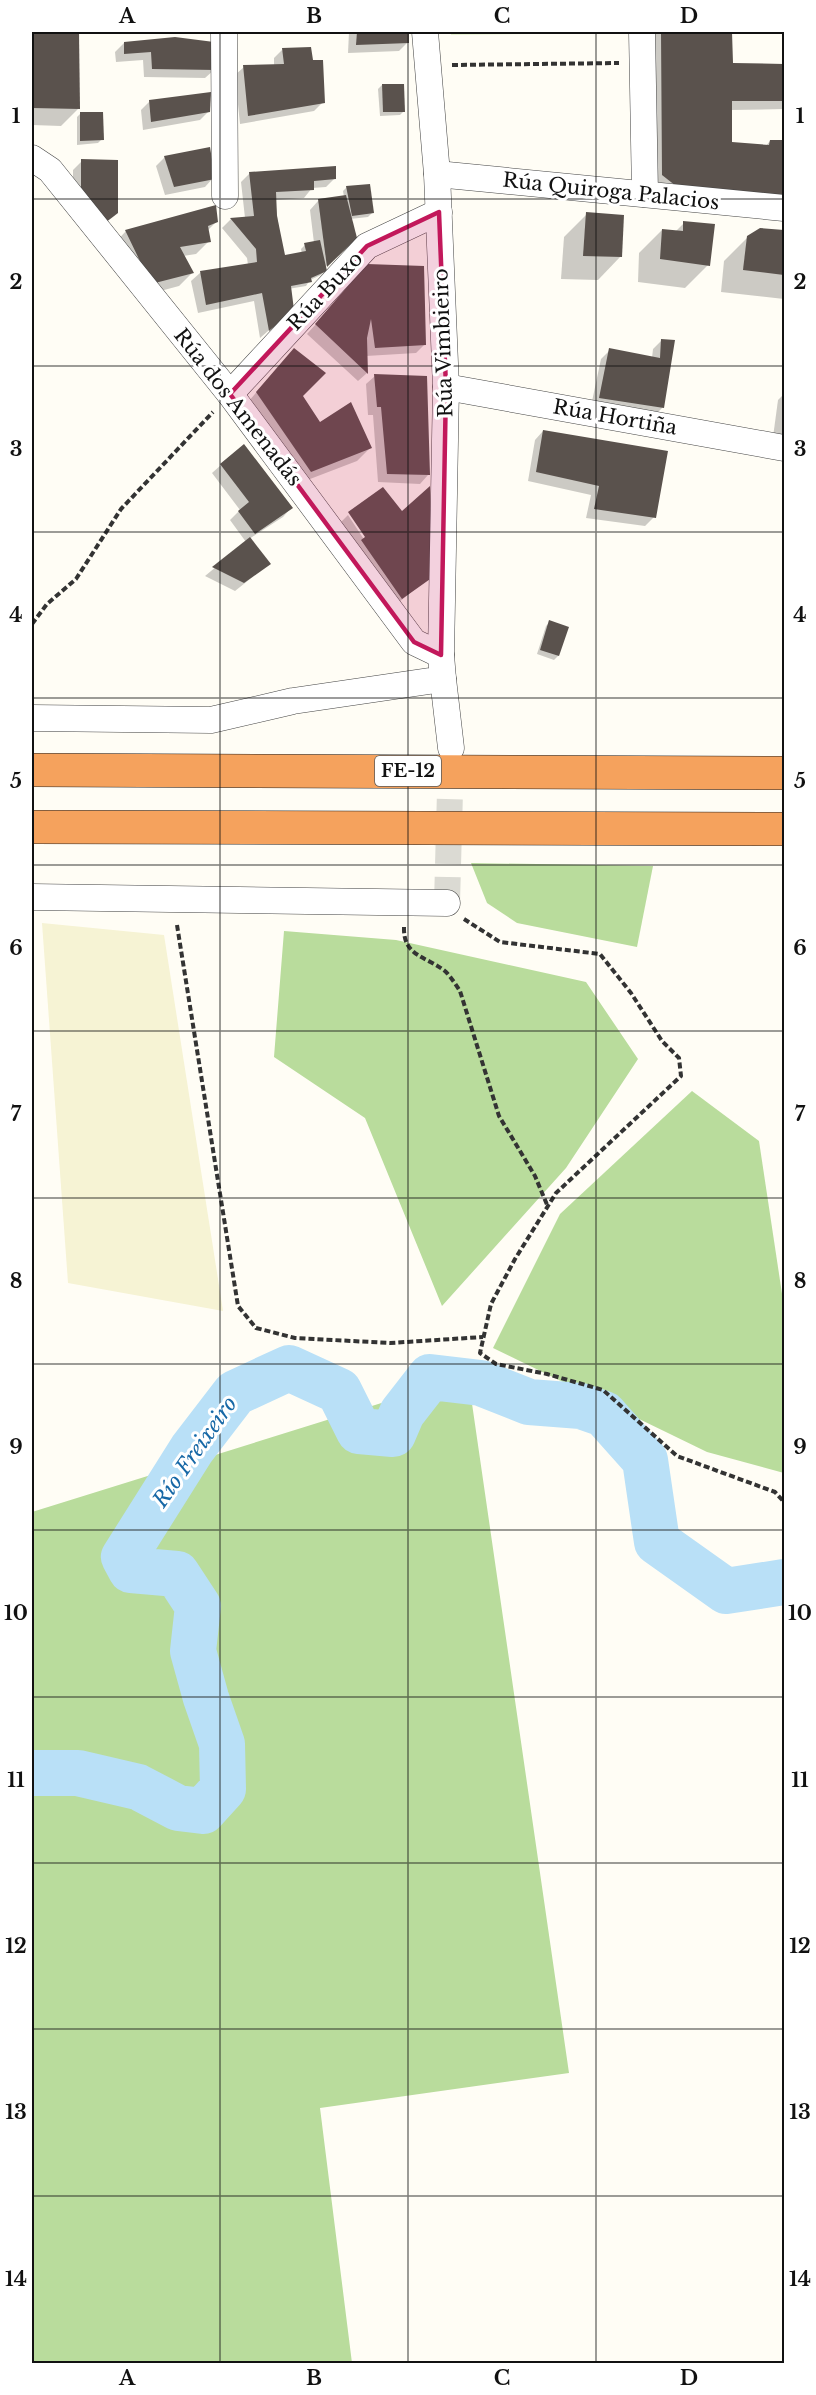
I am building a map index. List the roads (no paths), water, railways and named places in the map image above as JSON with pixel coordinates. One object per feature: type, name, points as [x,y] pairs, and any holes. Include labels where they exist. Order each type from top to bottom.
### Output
[{"type":"highway","name":"FE-12","points":[[32,770],[784,773]]},
{"type":"highway","points":[[32,827],[784,829]]},
{"type":"street","points":[[224,32],[225,196]]},
{"type":"street","name":"Rúa Vimbieiro","points":[[425,32],[437,174],[446,387],[442,667],[451,748]]},
{"type":"street","points":[[642,32],[645,194]]},
{"type":"street","name":"Rúa dos Amenadás","points":[[32,158],[50,171],[230,394],[414,642],[442,667]]},
{"type":"street","name":"Rúa Quiroga Palacios","points":[[437,174],[784,208]]},
{"type":"street","name":"Rúa Buxo","points":[[230,394],[367,246],[439,212]]},
{"type":"street","name":"Rúa Hortiña","points":[[446,387],[784,448]]},
{"type":"street","points":[[32,718],[211,720],[442,667]]},
{"type":"street","points":[[32,897],[447,903]]},
{"type":"waterway","name":"Río Freixeiro","points":[[32,1773],[78,1773],[138,1787],[178,1808],[203,1811],[223,1789],[222,1744],[193,1651],[198,1606],[177,1574],[131,1570],[124,1557],[192,1449],[235,1393],[289,1368],[339,1391],[359,1431],[393,1434],[402,1413],[430,1377],[481,1383],[529,1402],[581,1406],[604,1414],[645,1460],[657,1542],[726,1591],[784,1582]]},
{"type":"tunnel","points":[[447,903],[451,754]]}]
